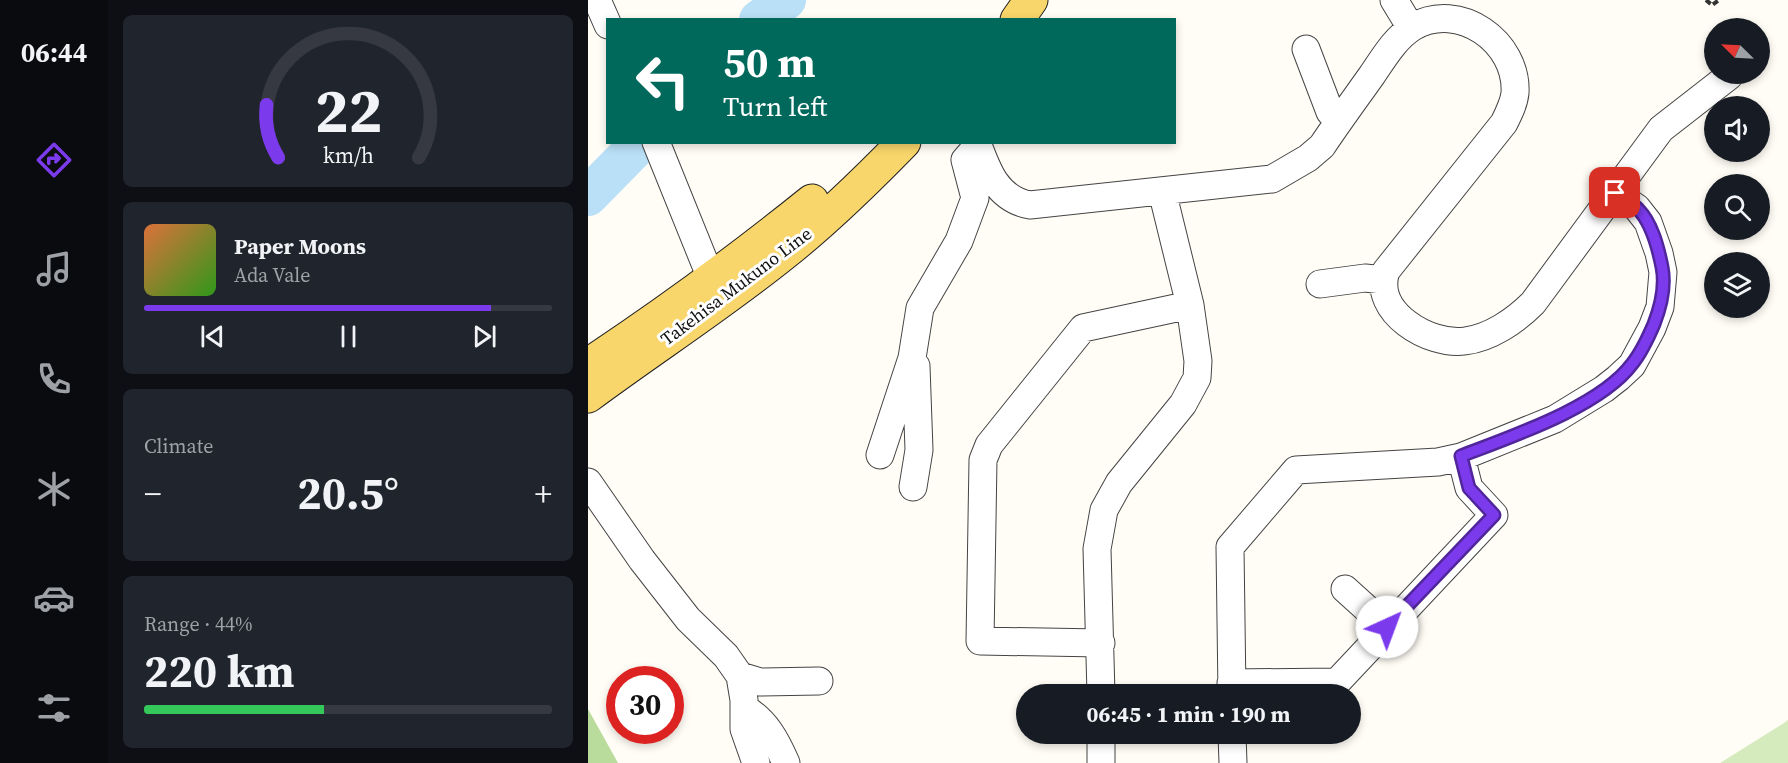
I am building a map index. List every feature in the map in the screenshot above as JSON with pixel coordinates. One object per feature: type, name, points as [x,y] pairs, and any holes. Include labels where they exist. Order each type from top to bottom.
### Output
[{"type":"main road","points":[[994,18],[1008,0]]},
{"type":"main road","points":[[1018,18],[1032,0]]},
{"type":"main road","name":"Takehisa Mukuno Line","points":[[588,396],[640,357],[878,144]]},
{"type":"main road","name":"Takehisa Mukuno Line","points":[[588,365],[632,336],[788,250],[902,144]]},
{"type":"street","points":[[597,0],[606,20]]},
{"type":"street","points":[[1394,0],[1411,28]]},
{"type":"street","points":[[977,144],[989,176],[1020,203],[1030,205],[1272,179],[1322,147],[1391,48],[1411,28],[1440,19],[1456,20],[1473,25],[1486,32],[1506,56],[1513,74],[1515,93],[1511,109],[1504,123],[1386,271],[1383,280],[1384,291],[1395,312],[1403,321],[1415,329],[1448,341],[1464,341],[1485,335],[1520,316],[1533,303],[1661,129],[1719,84]]},
{"type":"street","points":[[1306,49],[1330,112],[1339,121]]},
{"type":"street","points":[[657,144],[716,290]]},
{"type":"street","points":[[880,455],[894,416],[915,342],[920,308],[959,241],[975,198],[965,160],[976,144]]},
{"type":"street","points":[[1101,684],[1098,549],[1104,510],[1119,483],[1183,404],[1197,378],[1198,361],[1190,305],[1162,191]]},
{"type":"street","points":[[1232,684],[1230,547],[1296,470],[1438,462],[1461,456],[1555,419],[1604,389],[1632,365],[1644,345],[1660,308],[1663,272],[1648,222],[1637,208],[1615,193]]},
{"type":"street","points":[[1320,284],[1365,278],[1383,280]]},
{"type":"street","points":[[1101,643],[980,640],[983,460],[989,445],[1083,328],[1190,305]]},
{"type":"street","points":[[913,488],[919,450],[915,342]]},
{"type":"street","points":[[1307,684],[1337,682],[1494,515],[1469,488],[1461,456]]},
{"type":"street","points":[[588,482],[642,560],[688,619],[726,656],[740,676],[744,729],[756,763]]},
{"type":"street","points":[[1345,589],[1387,627]]},
{"type":"street","points":[[740,676],[760,682],[819,681]]},
{"type":"street","points":[[744,708],[763,722],[776,741],[786,763]]},
{"type":"street","points":[[1101,744],[1101,763]]},
{"type":"street","points":[[1233,744],[1233,763]]},
{"type":"path","points":[[1706,0],[1712,5],[1719,0]]},
{"type":"green space","points":[[588,709],[618,763],[588,763]]},
{"type":"green space","points":[[1788,720],[1788,763],[1720,763],[1784,723]]},
{"type":"waterway","points":[[762,18],[786,0]]},
{"type":"waterway","points":[[588,196],[639,144]]},
{"type":"route","points":[[1387,627],[1494,515],[1469,488],[1461,456],[1555,419],[1618,378],[1632,365],[1644,345],[1660,308],[1663,272],[1648,222],[1637,208],[1615,193]]}]
